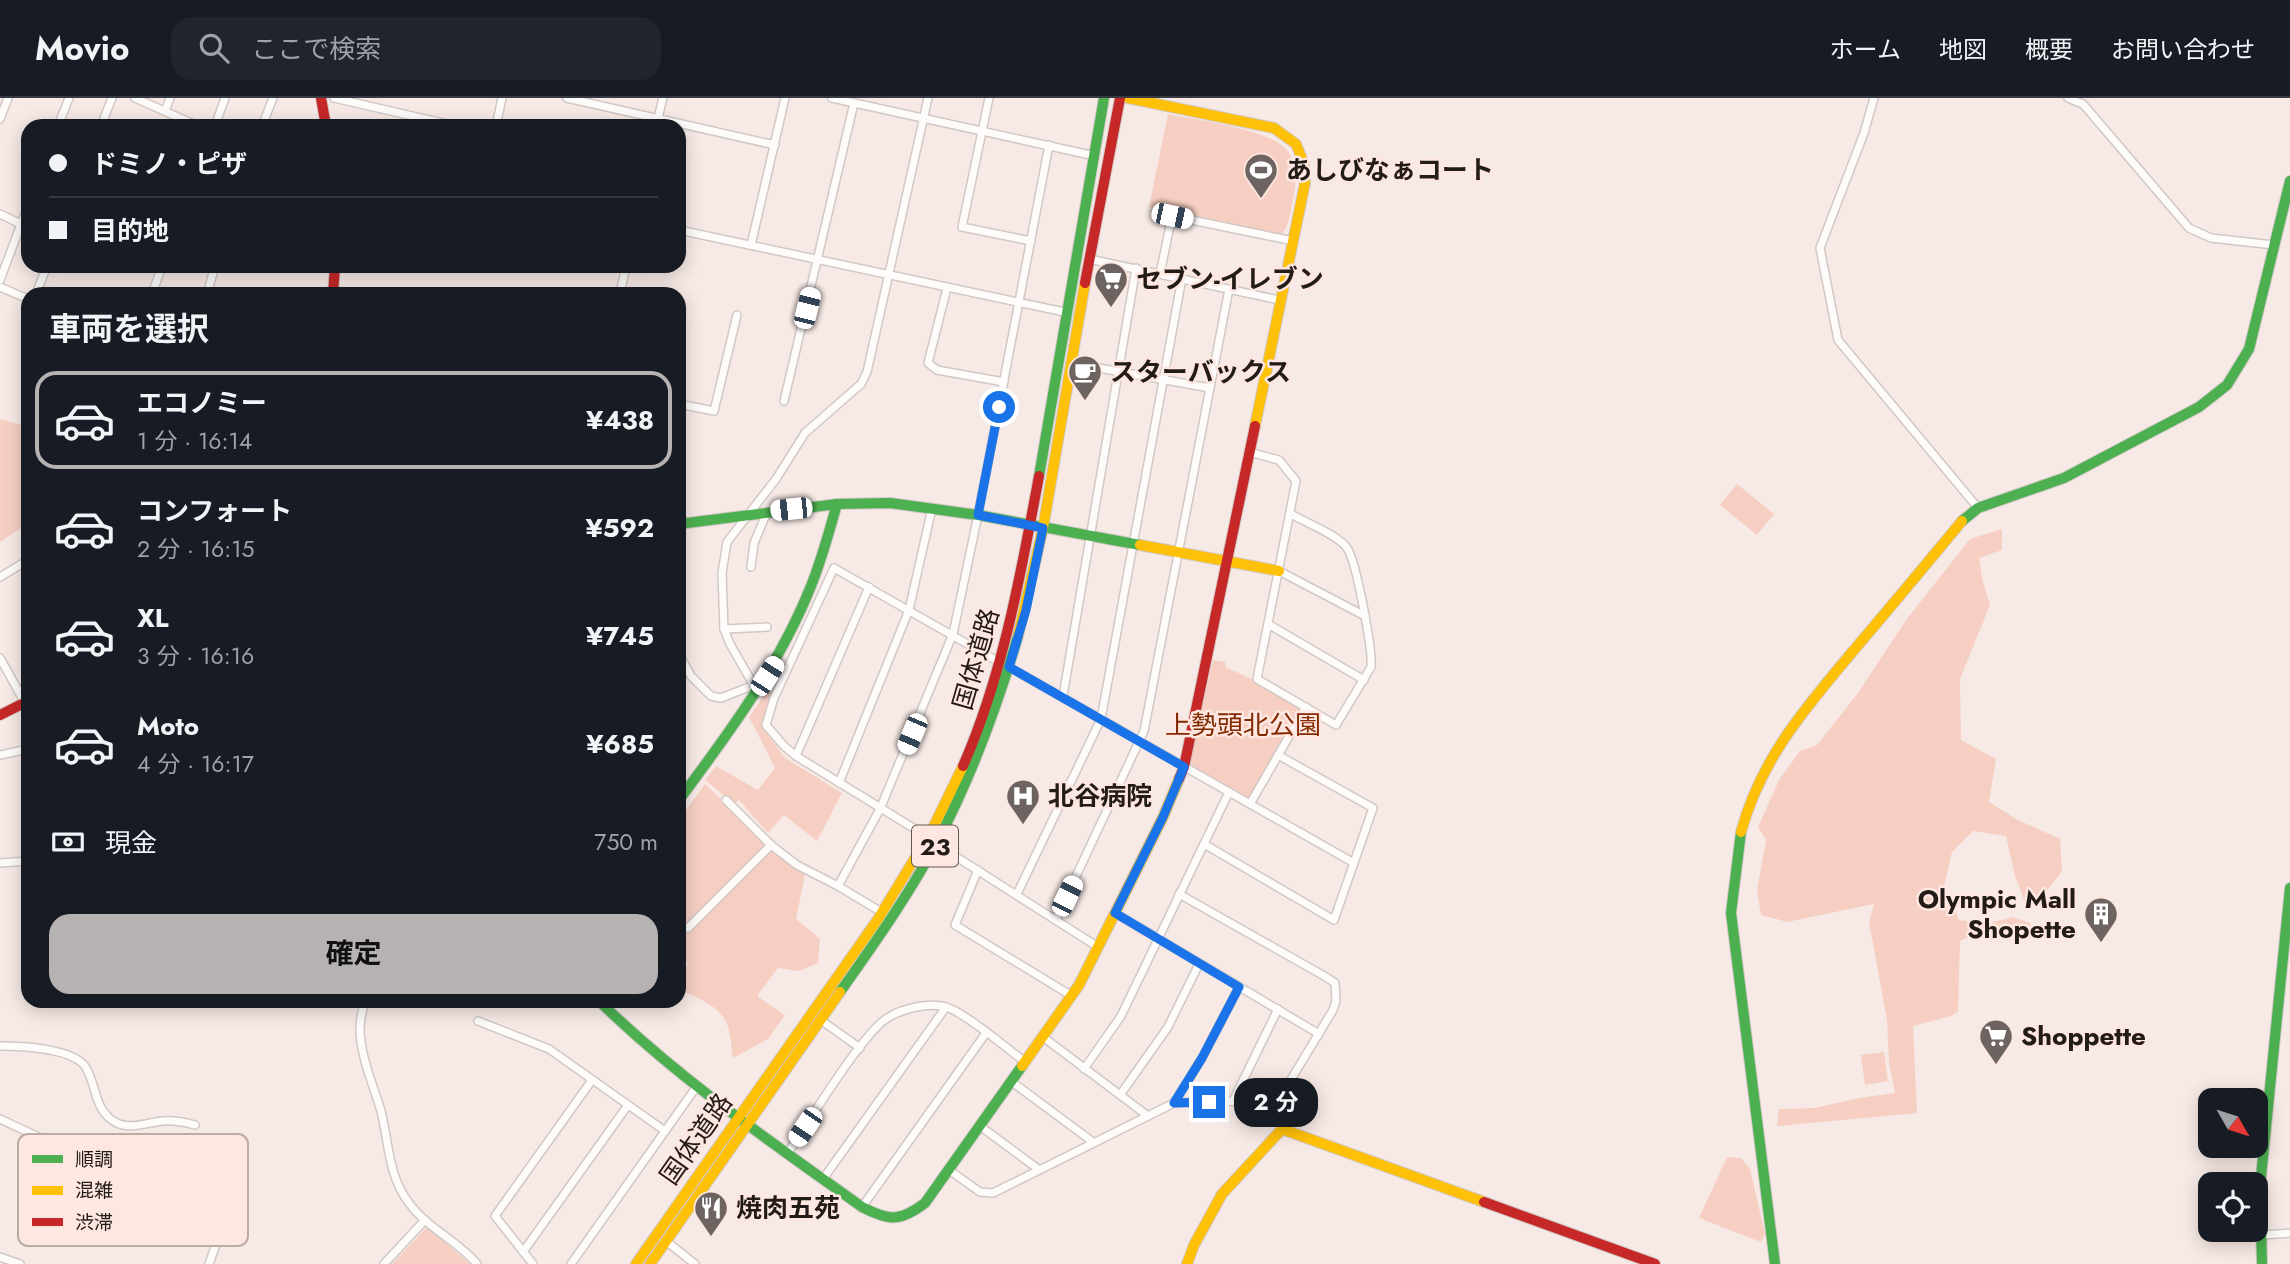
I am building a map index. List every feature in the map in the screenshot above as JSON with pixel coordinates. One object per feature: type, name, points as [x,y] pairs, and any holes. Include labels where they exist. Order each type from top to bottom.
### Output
[{"type":"street","points":[[0,119],[8,98]]},
{"type":"street","points":[[61,119],[69,98]]},
{"type":"street","points":[[104,119],[112,98]]},
{"type":"street","points":[[135,98],[183,119]]},
{"type":"street","points":[[165,111],[170,98]]},
{"type":"street","points":[[218,119],[225,98]]},
{"type":"street","points":[[264,119],[272,98]]},
{"type":"street","points":[[321,98],[325,119]]},
{"type":"street","points":[[334,98],[426,119]]},
{"type":"street","points":[[498,119],[502,98]]},
{"type":"street","points":[[567,98],[646,119]]},
{"type":"street","points":[[658,119],[663,98]]},
{"type":"street","points":[[751,245],[785,98]]},
{"type":"street","points":[[832,98],[1095,156]]},
{"type":"street","points":[[756,688],[730,645],[724,629],[722,573],[727,541],[776,479],[805,433],[861,384],[867,372],[928,98]]},
{"type":"street","points":[[989,98],[962,227],[1031,241]]},
{"type":"street","name":"国体道路","points":[[636,1264],[932,841],[965,760],[981,720],[1013,607],[1069,313],[1104,98]]},
{"type":"street","name":"国体道路","points":[[650,1264],[890,922],[975,762],[1026,610],[1120,98]]},
{"type":"street","points":[[606,1008],[651,1051],[749,1126],[862,1207],[891,1220],[902,1218],[925,1203],[1072,996],[1163,817],[1184,767],[1293,241],[1304,176],[1300,152],[1290,138],[1265,125],[1128,98]]},
{"type":"street","points":[[1874,98],[1821,248],[1838,340],[1978,508]]},
{"type":"street","points":[[2068,98],[2083,104],[2189,228],[2211,238],[2274,245]]},
{"type":"street","points":[[784,401],[854,103]]},
{"type":"street","points":[[686,128],[775,145]]},
{"type":"street","points":[[838,886],[880,809],[953,634],[1049,145]]},
{"type":"street","points":[[1775,1264],[1731,913],[1738,842],[1750,799],[1774,754],[1805,709],[1964,519],[1978,508],[2064,478],[2199,407],[2227,385],[2249,349],[2290,181]]},
{"type":"street","points":[[0,214],[21,223],[0,280]]},
{"type":"street","points":[[1160,274],[1172,216],[1293,241]]},
{"type":"street","points":[[686,231],[1069,313]]},
{"type":"street","points":[[1089,259],[1279,300]]},
{"type":"street","points":[[1063,696],[1136,268]]},
{"type":"street","points":[[1017,894],[1101,719],[1182,278]]},
{"type":"street","points":[[0,287],[21,296]]},
{"type":"street","points":[[947,288],[929,363],[937,370],[1004,382]]},
{"type":"street","points":[[1056,919],[1144,731],[1229,289]]},
{"type":"street","points":[[686,405],[714,411],[737,315]]},
{"type":"street","points":[[1071,363],[1210,388]]},
{"type":"street","points":[[1248,452],[1279,460],[1296,481],[1257,679],[1336,725],[1371,667],[1372,656],[1365,616],[1349,550],[1341,542],[1291,514]]},
{"type":"street","points":[[686,523],[837,504],[891,503],[978,515],[1279,571],[1365,616]]},
{"type":"street","points":[[686,790],[793,629],[830,536],[837,504]]},
{"type":"street","points":[[839,783],[909,610],[932,509]]},
{"type":"street","points":[[751,567],[754,543],[767,512]]},
{"type":"street","points":[[0,577],[21,564]]},
{"type":"street","points":[[999,662],[834,568],[774,698],[766,725],[796,756],[1098,947]]},
{"type":"street","points":[[796,756],[869,587]]},
{"type":"street","points":[[1268,624],[1364,680]]},
{"type":"street","points":[[724,629],[767,627]]},
{"type":"street","points":[[0,658],[21,695]]},
{"type":"street","points":[[686,667],[710,696],[721,698],[756,688]]},
{"type":"street","points":[[1009,667],[1354,863]]},
{"type":"street","points":[[0,715],[21,702]]},
{"type":"street","points":[[1250,804],[1306,707]]},
{"type":"street","points":[[0,755],[21,750]]},
{"type":"street","points":[[1204,844],[1334,920],[1373,808],[1278,755]]},
{"type":"street","points":[[1084,1069],[1121,1016],[1229,792]]},
{"type":"street","points":[[726,800],[771,845],[797,865],[883,913]]},
{"type":"street","points":[[688,928],[771,845]]},
{"type":"street","points":[[0,863],[21,862]]},
{"type":"street","points":[[978,870],[955,925],[1072,996]]},
{"type":"street","points":[[2262,1172],[2290,888]]},
{"type":"street","points":[[949,1170],[985,1194],[993,1193],[1174,1103],[1233,1101],[1265,1106],[1277,1102],[1335,1006],[1335,983],[1180,894]]},
{"type":"street","points":[[1115,913],[1319,1034]]},
{"type":"street","points":[[1120,1095],[1168,1027],[1199,964]]},
{"type":"street","points":[[1174,1103],[1202,1058],[1239,987]]},
{"type":"street","points":[[787,1154],[860,1048],[877,1026],[888,1017],[916,1008],[946,1007],[1025,1062]]},
{"type":"street","points":[[823,1179],[946,1007]]},
{"type":"street","points":[[364,1008],[360,1026],[363,1051],[383,1121],[391,1170],[405,1198],[425,1220],[477,1264]]},
{"type":"street","points":[[1233,1101],[1278,1009]]},
{"type":"street","points":[[478,1021],[549,1049],[665,1130]]},
{"type":"street","points":[[822,1021],[860,1048]]},
{"type":"street","points":[[862,1207],[986,1033]]},
{"type":"street","points":[[1043,1037],[1148,1116]]},
{"type":"street","points":[[0,1046],[37,1047],[83,1064],[90,1076],[94,1094],[108,1116],[119,1124],[171,1121],[195,1125]]},
{"type":"street","points":[[533,1264],[495,1216],[592,1080]]},
{"type":"street","points":[[1012,1082],[1093,1142]]},
{"type":"street","points":[[571,1264],[697,1086]]},
{"type":"street","points":[[523,1252],[628,1105]]},
{"type":"street","points":[[0,1119],[32,1134]]},
{"type":"street","points":[[980,1126],[1038,1169]]},
{"type":"street","points":[[1187,1264],[1194,1245],[1222,1195],[1282,1129],[1655,1264]]},
{"type":"street","points":[[384,1264],[425,1220]]},
{"type":"street","points":[[2268,1235],[2290,1233]]},
{"type":"street","points":[[666,1241],[695,1264]]},
{"type":"street","points":[[2262,1242],[2262,1264]]},
{"type":"street","points":[[209,1264],[215,1246]]},
{"type":"street","points":[[0,1257],[19,1264]]},
{"type":"green space","points":[[1168,114],[1248,131],[1277,142],[1286,149],[1294,165],[1296,183],[1288,222],[1281,235],[1149,207]]},
{"type":"green space","points":[[0,419],[21,425],[21,528],[0,542]]},
{"type":"green space","points":[[1737,484],[1774,514],[1757,535],[1720,505]]},
{"type":"green space","points":[[2002,529],[2002,550],[1979,558],[1990,605],[1960,679],[1961,740],[1996,759],[1989,802],[2018,820],[2060,839],[2062,871],[2043,896],[2028,910],[2015,876],[2006,836],[1973,831],[1952,852],[1944,886],[1959,920],[1986,924],[2013,917],[2030,923],[2031,930],[1980,932],[1960,941],[1958,1012],[1913,1026],[1917,1113],[1777,1126],[1779,1109],[1815,1108],[1895,1093],[1889,1062],[1887,1020],[1869,922],[1874,904],[1787,922],[1761,915],[1757,890],[1766,840],[1758,827],[1779,780],[1800,751],[1817,745],[1858,693],[1906,620],[1970,539]]},
{"type":"green space","name":"上勢頭北公園","points":[[1213,660],[1225,662],[1225,667],[1254,680],[1302,708],[1249,801],[1192,768],[1190,761]]},
{"type":"green space","points":[[768,690],[772,694],[761,726],[785,758],[842,793],[817,841],[784,815],[768,833],[739,800],[734,804],[705,780],[716,766],[758,790],[775,768],[749,717]]},
{"type":"green space","points":[[705,784],[787,862],[805,875],[796,919],[820,939],[818,963],[799,971],[778,968],[757,996],[785,1015],[768,1039],[733,1058],[725,1020],[717,1010],[686,993],[686,810]]},
{"type":"green space","points":[[1884,1052],[1888,1081],[1865,1085],[1861,1055]]},
{"type":"green space","points":[[1727,1157],[1741,1158],[1750,1169],[1765,1234],[1761,1242],[1699,1218]]},
{"type":"green space","points":[[427,1227],[470,1264],[392,1264]]},
{"type":"traffic: fast","points":[[1039,476],[1104,98]]},
{"type":"traffic: fast","points":[[1962,521],[1978,508],[2064,478],[2199,407],[2227,385],[2249,349],[2290,181]]},
{"type":"traffic: fast","points":[[686,523],[837,504],[890,503],[978,515],[1140,545]]},
{"type":"traffic: fast","points":[[686,790],[735,723],[784,643],[815,576],[837,504]]},
{"type":"traffic: fast","points":[[840,992],[902,901],[949,819],[982,742],[1018,636]]},
{"type":"traffic: fast","points":[[1741,832],[1731,913],[1775,1264]]},
{"type":"traffic: fast","points":[[2262,1264],[2260,1187],[2290,888]]},
{"type":"traffic: fast","points":[[606,1008],[661,1057],[726,1109],[862,1207],[887,1217],[908,1214],[925,1203],[1022,1066]]},
{"type":"traffic: slow","points":[[1128,98],[1274,128],[1296,144],[1304,164],[1305,183],[1255,426]]},
{"type":"traffic: slow","points":[[1018,636],[1043,528],[1085,283]]},
{"type":"traffic: slow","points":[[1741,832],[1761,779],[1789,732],[1822,688],[1962,521]]},
{"type":"traffic: slow","points":[[1140,545],[1279,571]]},
{"type":"traffic: slow","points":[[636,1264],[878,919],[932,830],[963,766]]},
{"type":"traffic: slow","points":[[1022,1066],[1079,985],[1163,817],[1179,779]]},
{"type":"traffic: slow","points":[[650,1264],[840,992]]},
{"type":"traffic: slow","points":[[1187,1264],[1194,1245],[1222,1194],[1282,1129],[1484,1202]]},
{"type":"traffic: jam","points":[[321,98],[325,119]]},
{"type":"traffic: jam","points":[[1085,283],[1120,98]]},
{"type":"traffic: jam","points":[[334,273],[334,287]]},
{"type":"traffic: jam","points":[[1179,779],[1184,767],[1255,426]]},
{"type":"traffic: jam","points":[[963,766],[1000,660],[1018,586],[1039,476]]},
{"type":"traffic: jam","points":[[0,715],[21,704]]},
{"type":"traffic: jam","points":[[1484,1202],[1655,1264]]},
{"type":"place","name":"あしびなぁコート","points":[[1261,200]]},
{"type":"place","name":"セブン-イレブン","points":[[1111,309]]},
{"type":"place","name":"スターバックス","points":[[1085,402]]},
{"type":"place","name":"北谷病院","points":[[1023,826]]},
{"type":"place","name":"Olympic Mall Shopette","points":[[2101,944]]},
{"type":"place","name":"Shoppette","points":[[1996,1066]]},
{"type":"place","name":"焼肉五苑","points":[[711,1238]]},
{"type":"route","points":[[999,407],[978,515],[1043,528],[1026,610],[1009,667],[1184,767],[1163,817],[1115,913],[1239,987],[1202,1058],[1174,1103],[1209,1102]]}]
